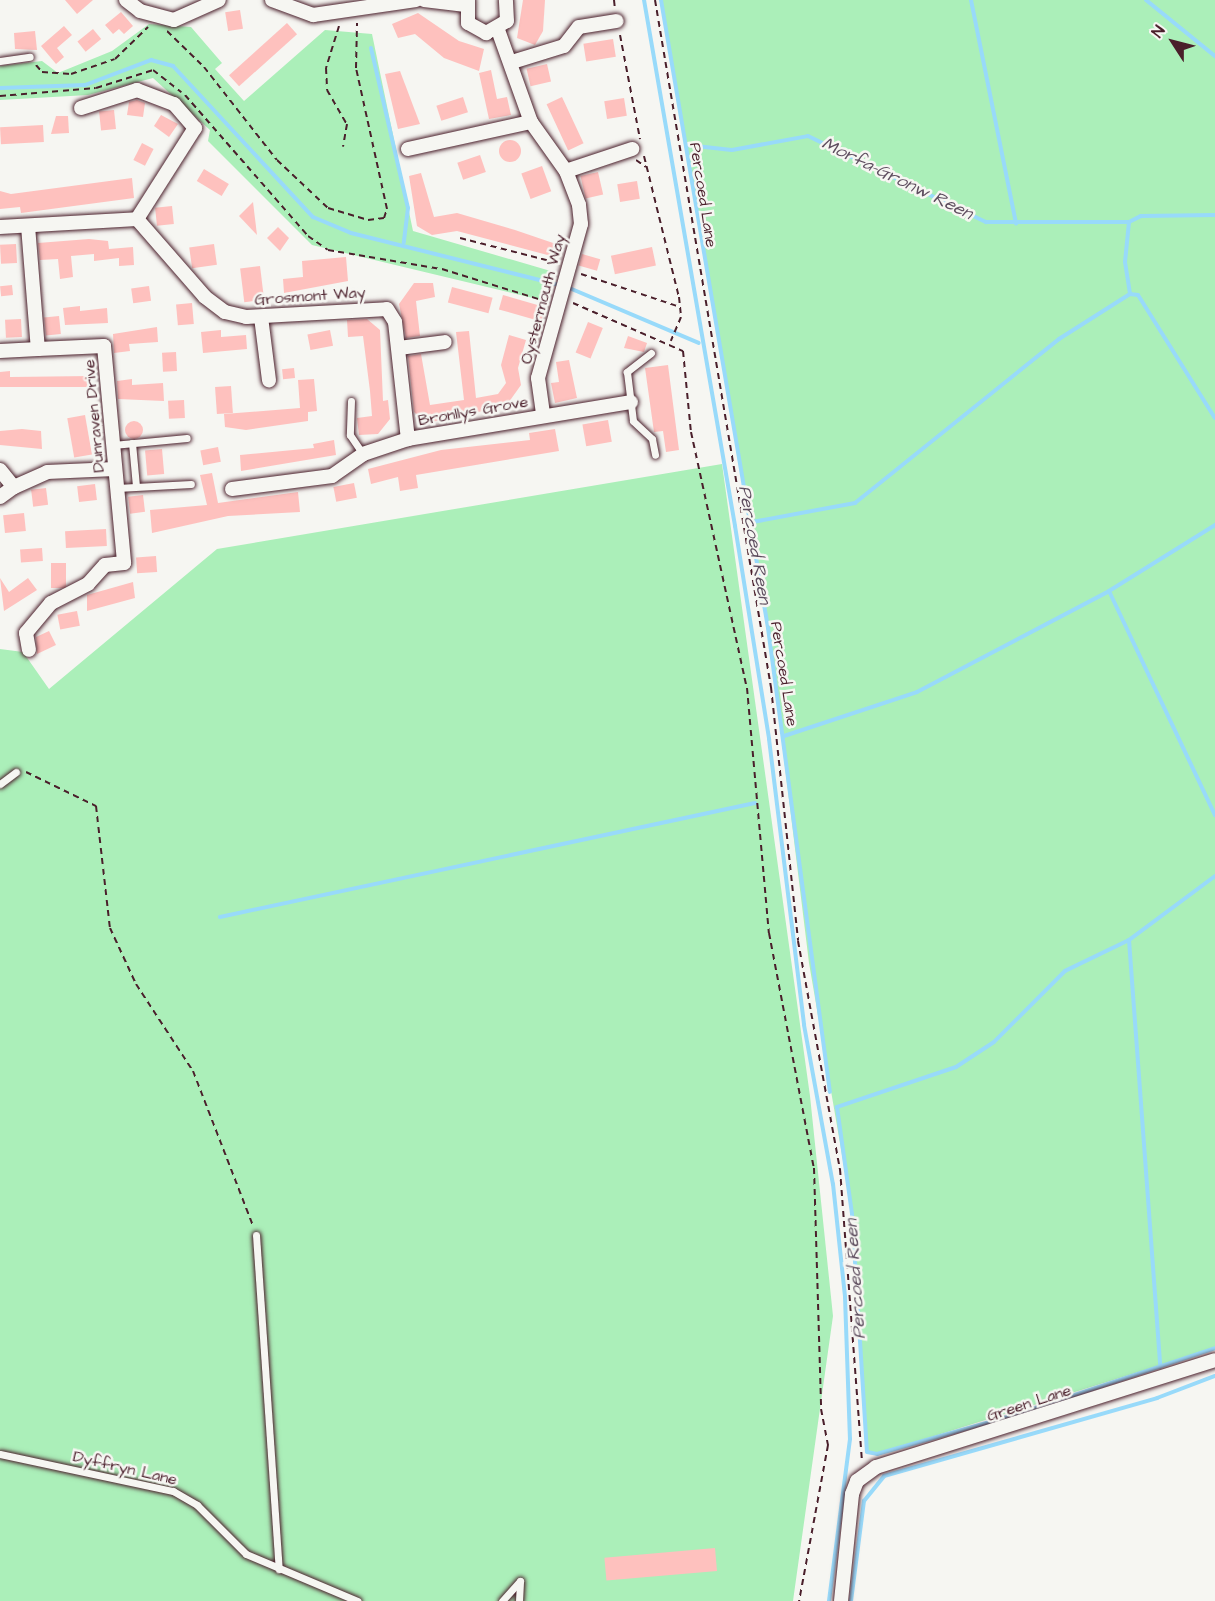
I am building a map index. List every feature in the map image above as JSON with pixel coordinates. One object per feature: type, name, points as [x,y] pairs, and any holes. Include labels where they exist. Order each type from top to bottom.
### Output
[{"type":"street","points":[[126,0],[158,17],[193,14],[219,0]]},
{"type":"street","points":[[272,0],[313,15],[335,15],[361,7],[416,0]]},
{"type":"street","points":[[424,0],[467,2],[473,28],[498,30],[507,21],[506,0]]},
{"type":"street","points":[[512,62],[564,46],[579,27],[617,21]]},
{"type":"street","name":"Oystermouth Way","points":[[498,30],[512,62],[531,122],[566,171],[580,224],[570,269],[538,378],[543,415]]},
{"type":"street","points":[[0,227],[137,219],[195,128],[157,93],[138,90],[81,108]]},
{"type":"street","points":[[408,149],[531,122]]},
{"type":"street","points":[[566,171],[632,149]]},
{"type":"street","name":"Grosmont Way","points":[[137,219],[205,297],[225,312],[261,318],[387,309],[395,322],[408,439]]},
{"type":"street","points":[[0,351],[38,349],[28,226]]},
{"type":"street","points":[[261,318],[269,381]]},
{"type":"street","points":[[399,348],[445,342]]},
{"type":"street","name":"Dunraven Drive","points":[[30,650],[26,633],[51,603],[88,584],[105,565],[124,563],[104,346],[38,349]]},
{"type":"street","name":"Bronllys Grove","points":[[232,489],[332,476],[363,454],[408,439],[631,402]]},
{"type":"street","points":[[0,497],[14,487],[47,472],[115,469]]},
{"type":"street","points":[[0,470],[14,487]]},
{"type":"street","name":"Green Lane","points":[[861,1478],[1215,1360]]},
{"type":"street","points":[[841,1601],[861,1478]]},
{"type":"lane","points":[[0,61],[30,57]]},
{"type":"lane","points":[[651,353],[627,372],[633,421],[652,439],[655,455]]},
{"type":"lane","points":[[351,401],[350,435],[363,454]]},
{"type":"lane","points":[[113,445],[187,438]]},
{"type":"lane","points":[[132,443],[136,486]]},
{"type":"lane","points":[[117,488],[191,484]]},
{"type":"lane","points":[[0,784],[16,772]]},
{"type":"lane","points":[[256,1235],[279,1569]]},
{"type":"lane","name":"Dyffryn Lane","points":[[0,1454],[173,1491],[197,1505],[246,1554],[357,1601]]},
{"type":"lane","points":[[502,1601],[520,1581],[519,1601]]},
{"type":"path","points":[[614,0],[665,260],[680,307],[679,325],[671,341]]},
{"type":"path","name":"Percoed Lane","points":[[655,0],[771,687],[798,941],[830,1105],[847,1224],[861,1478]]},
{"type":"path","points":[[30,57],[42,72],[71,74],[116,59],[145,35],[158,17],[168,34],[204,67],[277,160],[328,208],[368,220],[384,218],[387,209],[356,68],[361,7]]},
{"type":"path","points":[[335,15],[340,27],[327,79],[347,124],[343,147]]},
{"type":"path","points":[[0,96],[96,88],[153,70],[202,108],[223,141],[308,236],[328,250],[442,269],[671,341],[683,351],[691,432],[747,688],[769,933],[814,1168],[821,1408],[828,1445],[799,1601]]},
{"type":"path","points":[[460,238],[570,269],[680,307]]},
{"type":"path","points":[[16,772],[31,772],[49,788],[96,806],[110,928],[141,993],[193,1071],[256,1235]]},
{"type":"green space","points":[[661,0],[1215,0],[1215,1348],[877,1454],[867,1452],[852,1213],[809,963],[768,628]]},
{"type":"green space","points":[[149,24],[191,27],[222,63],[215,69],[244,101],[325,30],[372,34],[413,231],[554,272],[545,301],[312,245],[208,141],[210,130],[153,78],[88,95],[0,100],[0,66],[42,61],[58,73],[112,51]]},
{"type":"green space","points":[[722,464],[810,1096],[833,1316],[793,1601],[0,1601],[0,649],[23,652],[49,689],[217,549]]},
{"type":"building","points":[[65,0],[93,0],[77,14]]},
{"type":"building","points":[[523,0],[545,0],[543,31],[535,45],[517,38]]},
{"type":"building","points":[[240,10],[243,29],[228,31],[225,12]]},
{"type":"building","points":[[121,12],[133,26],[124,34],[119,29],[113,34],[105,25]]},
{"type":"building","points":[[418,13],[459,41],[484,49],[479,71],[444,58],[415,34],[398,38],[392,24]]},
{"type":"building","points":[[287,23],[297,34],[239,86],[229,75]]},
{"type":"building","points":[[64,26],[72,35],[57,48],[64,57],[56,64],[41,46]]},
{"type":"building","points":[[93,29],[101,39],[86,52],[77,42]]},
{"type":"building","points":[[35,31],[37,50],[15,49],[14,33]]},
{"type":"building","points":[[613,39],[616,57],[586,61],[583,44]]},
{"type":"building","points":[[547,64],[551,82],[531,86],[527,69]]},
{"type":"building","points":[[491,70],[497,99],[507,97],[511,115],[489,119],[479,73]]},
{"type":"building","points":[[400,71],[420,124],[398,129],[385,74]]},
{"type":"building","points":[[463,97],[468,112],[441,121],[436,106]]},
{"type":"building","points":[[562,97],[584,143],[568,150],[547,104]]},
{"type":"building","points":[[624,98],[627,116],[607,119],[604,101]]},
{"type":"building","points":[[137,100],[145,103],[143,117],[127,115],[129,102]]},
{"type":"building","points":[[114,110],[116,129],[101,130],[99,112]]},
{"type":"building","points":[[161,115],[178,124],[169,137],[154,126]]},
{"type":"building","points":[[56,116],[68,116],[69,133],[51,134]]},
{"type":"building","points":[[43,125],[44,142],[1,144],[0,127]]},
{"type":"building","points":[[510,140],[518,143],[521,151],[518,159],[510,162],[502,159],[499,151],[502,143]]},
{"type":"building","points":[[142,143],[154,149],[145,166],[133,160]]},
{"type":"building","points":[[480,155],[486,172],[463,180],[457,163]]},
{"type":"building","points":[[542,166],[551,191],[531,199],[521,174]]},
{"type":"building","points":[[204,169],[229,184],[222,196],[197,181]]},
{"type":"building","points":[[598,172],[603,194],[586,198],[580,176]]},
{"type":"building","points":[[421,173],[434,217],[457,213],[515,230],[559,245],[555,257],[457,231],[432,235],[417,226],[409,176]]},
{"type":"building","points":[[132,178],[134,198],[21,213],[20,207],[0,209],[0,191],[11,194]]},
{"type":"building","points":[[637,181],[640,199],[620,202],[617,184]]},
{"type":"building","points":[[253,202],[257,235],[239,216]]},
{"type":"building","points":[[172,206],[174,224],[157,226],[155,208]]},
{"type":"building","points":[[278,227],[289,238],[280,251],[267,238]]},
{"type":"building","points":[[89,239],[108,241],[109,249],[133,247],[134,265],[119,266],[119,258],[94,261],[94,254],[71,256],[73,277],[60,279],[58,259],[40,260],[38,243]]},
{"type":"building","points":[[16,244],[17,263],[1,264],[0,245]]},
{"type":"building","points":[[214,244],[217,265],[192,268],[189,247]]},
{"type":"building","points":[[652,247],[656,266],[615,274],[611,256]]},
{"type":"building","points":[[582,254],[600,259],[597,271],[579,266]]},
{"type":"building","points":[[346,257],[348,281],[284,293],[283,279],[303,277],[302,261]]},
{"type":"building","points":[[260,266],[264,300],[244,302],[240,268]]},
{"type":"building","points":[[414,283],[433,283],[435,297],[416,301],[420,336],[406,338],[399,304]]},
{"type":"building","points":[[12,285],[13,295],[1,296],[0,286]]},
{"type":"building","points":[[149,286],[151,301],[133,303],[131,289]]},
{"type":"building","points":[[452,287],[493,298],[488,313],[448,302]]},
{"type":"building","points":[[503,295],[545,307],[541,322],[499,309]]},
{"type":"building","points":[[192,303],[194,324],[178,325],[176,304]]},
{"type":"building","points":[[80,306],[80,311],[107,308],[108,323],[65,325],[63,308]]},
{"type":"building","points":[[59,316],[61,334],[46,335],[44,318]]},
{"type":"building","points":[[21,319],[22,337],[6,338],[5,320]]},
{"type":"building","points":[[367,319],[380,330],[383,401],[388,400],[390,419],[378,434],[359,435],[357,418],[372,416],[370,391],[363,336],[348,337],[347,320]]},
{"type":"building","points":[[588,322],[603,328],[590,359],[576,353]]},
{"type":"building","points":[[157,327],[158,342],[129,344],[130,351],[114,353],[113,334]]},
{"type":"building","points":[[221,330],[221,337],[246,335],[247,349],[203,353],[201,332]]},
{"type":"building","points":[[330,330],[333,346],[310,350],[307,334]]},
{"type":"building","points":[[469,331],[476,398],[498,394],[506,383],[501,365],[509,335],[526,340],[518,368],[521,385],[506,406],[427,423],[414,412],[408,356],[421,354],[430,405],[464,400],[456,332]]},
{"type":"building","points":[[628,336],[647,343],[644,352],[624,348]]},
{"type":"building","points":[[176,352],[177,371],[163,372],[162,353]]},
{"type":"building","points":[[569,360],[577,398],[555,403],[551,383],[559,382],[556,362]]},
{"type":"building","points":[[668,365],[679,450],[666,452],[663,431],[654,432],[645,368]]},
{"type":"building","points":[[294,368],[295,378],[283,379],[282,369]]},
{"type":"building","points":[[10,371],[10,377],[91,376],[92,387],[0,387],[0,372]]},
{"type":"building","points":[[132,379],[132,385],[163,383],[164,401],[118,399],[117,381]]},
{"type":"building","points":[[314,379],[317,411],[308,412],[308,421],[246,430],[225,427],[224,414],[300,408],[298,380]]},
{"type":"building","points":[[231,386],[233,413],[217,414],[215,387]]},
{"type":"building","points":[[184,400],[185,418],[169,419],[168,401]]},
{"type":"building","points":[[85,415],[92,454],[74,458],[67,418]]},
{"type":"building","points":[[608,420],[612,442],[586,446],[582,425]]},
{"type":"building","points":[[134,421],[140,424],[143,430],[140,436],[134,439],[128,436],[125,430],[128,424]]},
{"type":"building","points":[[22,429],[41,431],[42,449],[0,445],[0,431]]},
{"type":"building","points":[[555,429],[559,451],[416,475],[418,488],[400,491],[398,477],[371,484],[368,469],[441,450],[530,440],[529,433]]},
{"type":"building","points":[[334,440],[336,455],[241,471],[240,455],[314,448],[313,444]]},
{"type":"building","points":[[218,447],[221,462],[203,465],[200,450]]},
{"type":"building","points":[[162,449],[164,474],[147,475],[145,450]]},
{"type":"building","points":[[212,473],[218,503],[298,492],[300,512],[228,516],[152,533],[150,510],[207,505],[200,475]]},
{"type":"building","points":[[354,483],[357,498],[336,502],[333,487]]},
{"type":"building","points":[[95,484],[97,500],[79,502],[77,486]]},
{"type":"building","points":[[46,488],[48,505],[33,507],[31,490]]},
{"type":"building","points":[[143,495],[145,512],[130,514],[128,497]]},
{"type":"building","points":[[24,513],[26,531],[5,533],[3,515]]},
{"type":"building","points":[[106,529],[107,546],[66,548],[65,531]]},
{"type":"building","points":[[42,548],[43,561],[21,563],[20,550]]},
{"type":"building","points":[[156,556],[157,572],[137,573],[136,557]]},
{"type":"building","points":[[51,563],[66,563],[66,588],[51,588]]},
{"type":"building","points":[[0,578],[9,592],[28,578],[37,590],[4,611]]},
{"type":"building","points":[[133,582],[135,598],[87,611],[87,595]]},
{"type":"building","points":[[77,611],[80,626],[60,630],[57,615]]},
{"type":"building","points":[[49,631],[56,645],[37,654],[36,637]]},
{"type":"building","points":[[715,1548],[717,1571],[606,1581],[604,1558]]},
{"type":"waterway","points":[[644,0],[735,526],[769,739],[804,1025],[833,1184],[845,1297],[850,1439],[829,1601]]},
{"type":"waterway","name":"Percoed Reen","points":[[661,0],[768,628],[830,1092]]},
{"type":"waterway","points":[[971,0],[1016,224]]},
{"type":"waterway","points":[[1146,0],[1215,56]]},
{"type":"waterway","points":[[371,48],[408,208],[404,243]]},
{"type":"waterway","points":[[0,88],[85,85],[151,60],[173,66],[313,217],[351,233],[560,285]]},
{"type":"waterway","name":"Morfa-Gronw Reen","points":[[687,145],[732,150],[808,136],[986,222],[1129,222],[1141,216],[1215,215]]},
{"type":"waterway","points":[[1129,222],[1125,262],[1130,294]]},
{"type":"waterway","points":[[567,287],[699,343]]},
{"type":"waterway","points":[[747,523],[855,503],[1059,339],[1130,294],[1138,295],[1215,418]]},
{"type":"waterway","points":[[784,736],[917,692],[1109,591],[1215,525]]},
{"type":"waterway","points":[[1109,591],[1215,815]]},
{"type":"waterway","points":[[220,917],[755,803]]},
{"type":"waterway","name":"Percoed Reen","points":[[1215,876],[1129,940],[1065,971],[994,1042],[956,1067],[837,1107],[852,1214],[867,1452],[877,1454],[1014,1415],[1215,1348]]},
{"type":"waterway","points":[[1129,940],[1160,1367]]},
{"type":"waterway","points":[[851,1601],[864,1501],[884,1476],[1157,1398],[1215,1376]]}]
